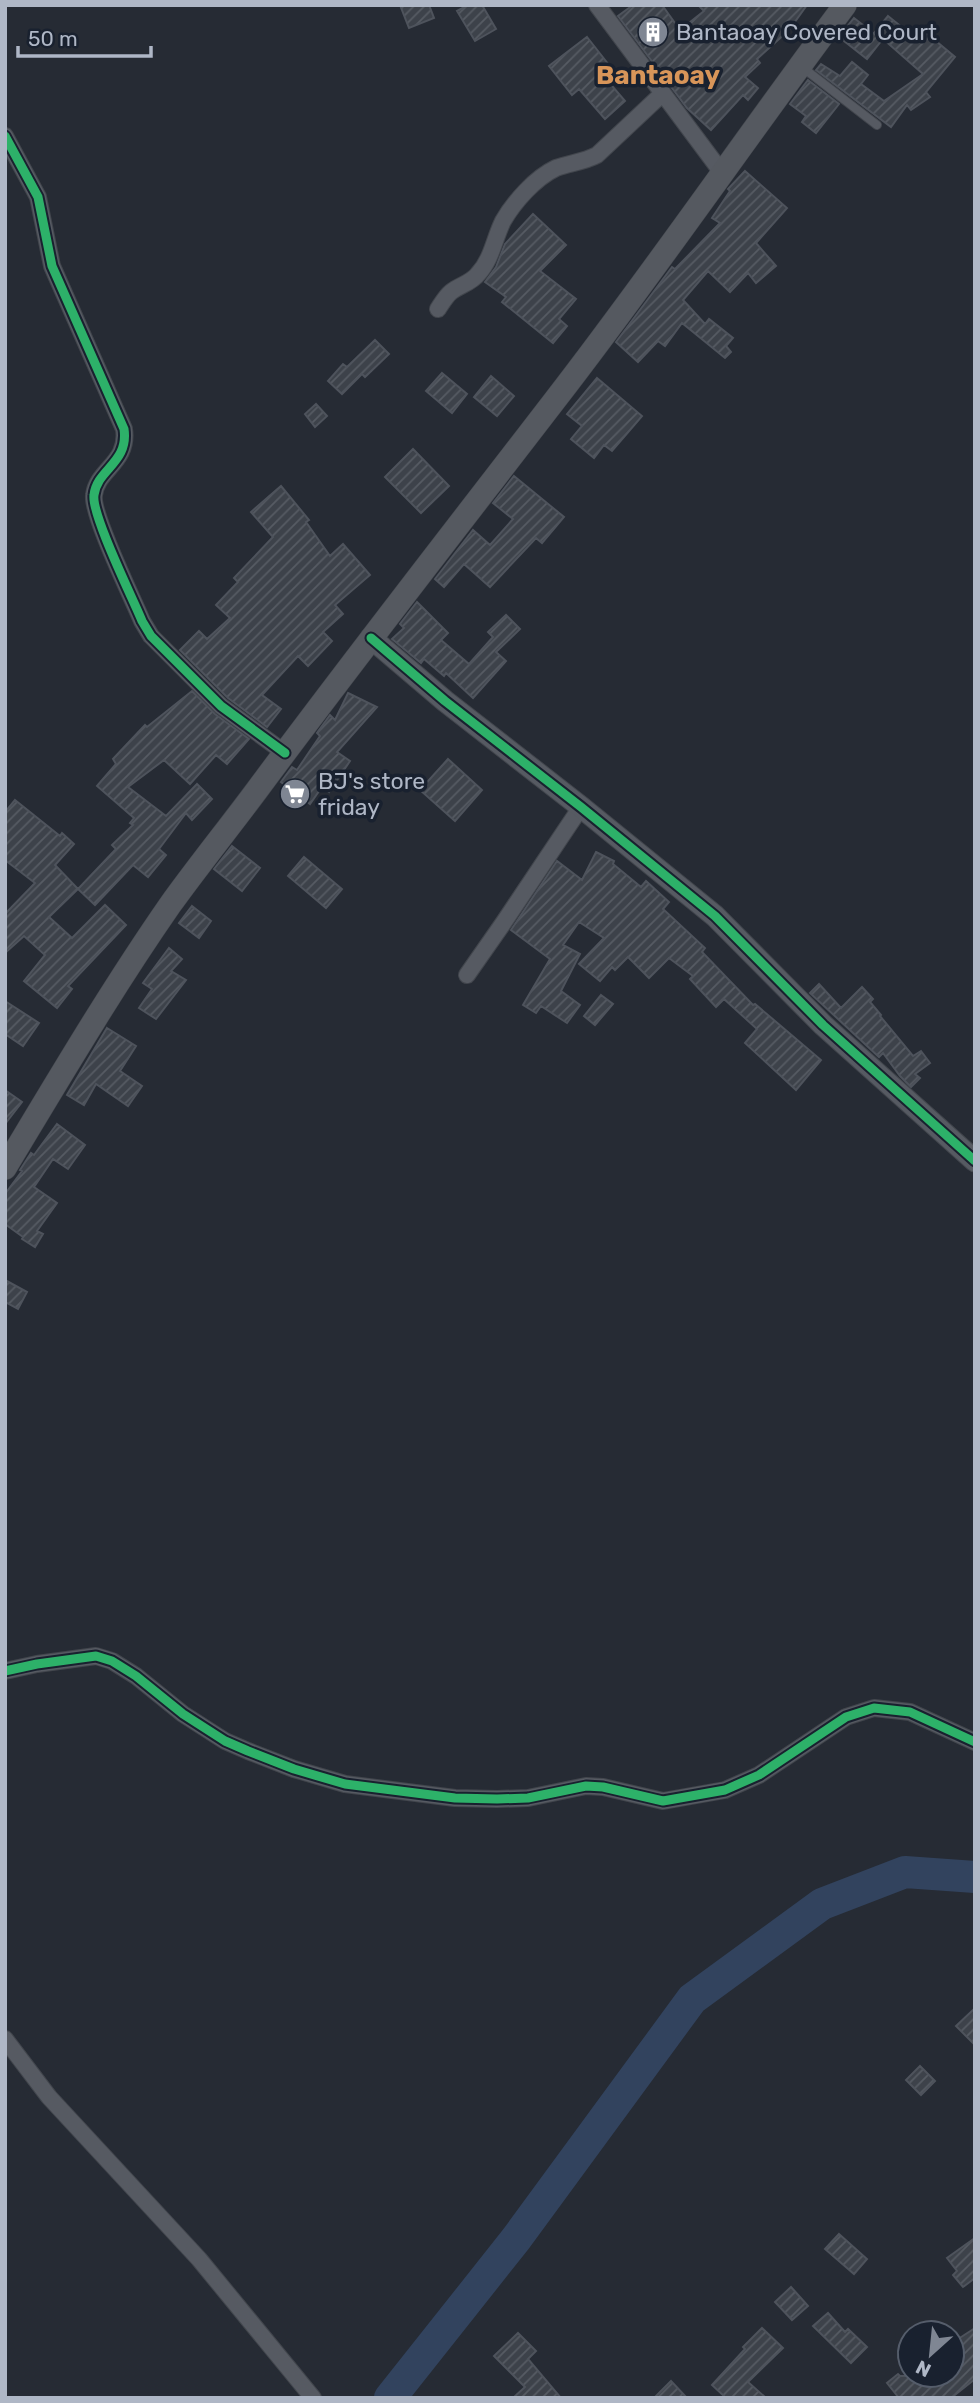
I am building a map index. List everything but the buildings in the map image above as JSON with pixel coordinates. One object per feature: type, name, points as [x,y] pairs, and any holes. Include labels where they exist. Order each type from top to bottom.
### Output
[{"type":"main road","points":[[5,1168],[64,1070],[170,905],[371,638],[624,310],[845,5]]},
{"type":"street","points":[[597,5],[723,174]]},
{"type":"street","points":[[438,309],[450,293],[479,274],[493,250],[501,225],[511,208],[530,188],[556,168],[597,155],[662,94]]},
{"type":"street","points":[[5,136],[38,197],[52,266],[124,429],[122,451],[96,487],[93,497],[100,522],[137,609],[151,636],[190,676],[221,706],[285,753]]},
{"type":"street","points":[[371,638],[444,701],[581,807],[715,916],[823,1025],[975,1161]]},
{"type":"street","points":[[467,975],[581,807]]},
{"type":"street","points":[[5,1671],[96,1656],[113,1661],[183,1714],[225,1741],[248,1751],[294,1769],[345,1784],[455,1798],[528,1798],[586,1786],[603,1787],[663,1801],[725,1790],[759,1775],[846,1717],[874,1708],[911,1712],[975,1742]]},
{"type":"street","points":[[5,2039],[49,2097],[199,2259],[313,2398]]},
{"type":"lane","points":[[800,65],[877,125]]},
{"type":"waterway","points":[[390,2398],[516,2239],[692,1999],[822,1904],[905,1872],[975,1877]]},
{"type":"cycle path","points":[[5,136],[38,197],[52,266],[124,429],[122,450],[96,486],[94,495],[105,537],[142,621],[151,636],[221,706],[285,753]]},
{"type":"cycle path","points":[[371,638],[445,701],[715,916],[823,1025],[975,1161]]},
{"type":"cycle path","points":[[5,1671],[96,1656],[112,1661],[136,1676],[183,1714],[225,1741],[248,1751],[294,1769],[345,1784],[455,1798],[528,1798],[586,1786],[603,1787],[663,1801],[725,1790],[759,1775],[846,1717],[874,1708],[910,1712],[975,1742]]},
{"type":"place","name":"Bantaoay Covered Court","points":[[653,32]]},
{"type":"place","name":"BJ's store friday","points":[[295,794]]},
{"type":"district","name":"Bantaoay","points":[[658,75]]}]
